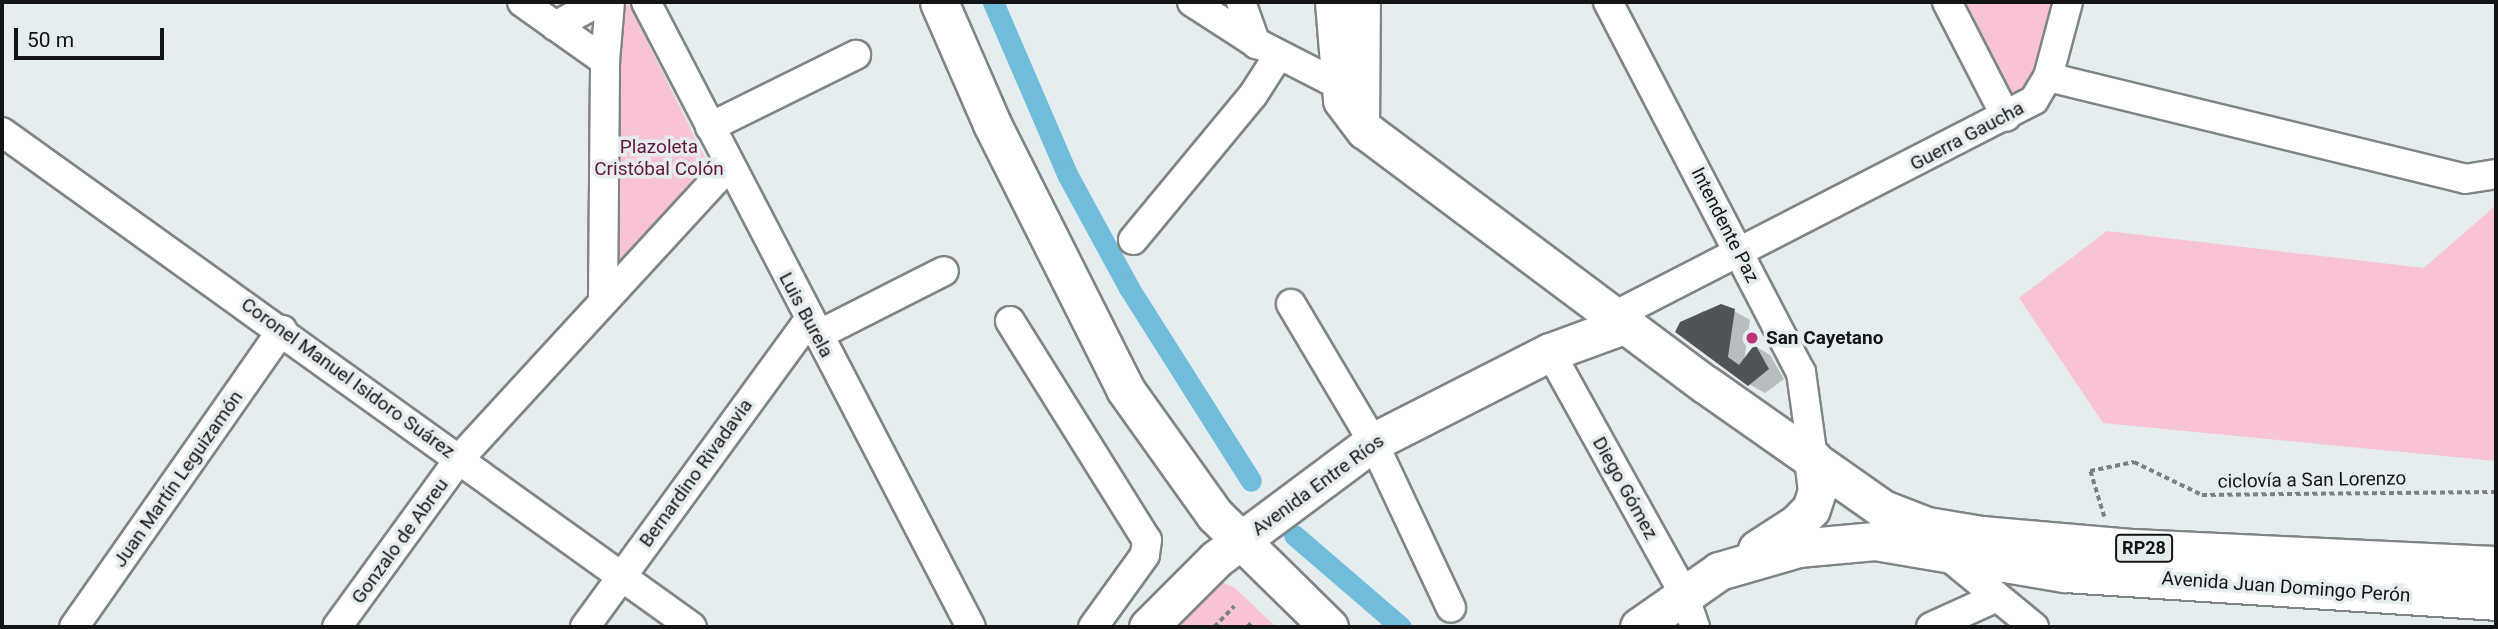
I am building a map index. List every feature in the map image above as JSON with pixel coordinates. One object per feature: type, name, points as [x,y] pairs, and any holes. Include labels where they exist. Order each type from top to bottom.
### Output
[{"type":"main road","points":[[919,2],[971,133],[1109,398],[1295,627]]},
{"type":"main road","points":[[939,2],[992,124],[1125,389],[1214,515],[1231,548],[1329,627]]},
{"type":"main road","name":"Avenida Juan Domingo Perón","points":[[1334,2],[1339,85],[1351,117],[1364,130],[1620,320],[1883,509],[1927,526],[2092,544],[2496,565]]},
{"type":"main road","name":"Avenida Entre Ríos","points":[[1147,627],[1231,548],[1373,442],[1550,352],[1620,320]]},
{"type":"main road","points":[[1720,571],[1804,517],[1817,491],[1813,458]]},
{"type":"main road","name":"Avenida Juan Domingo Perón","points":[[1639,627],[1683,592],[1720,571],[1821,544],[1875,541],[2065,573],[2496,601]]},
{"type":"street","points":[[522,2],[605,61]]},
{"type":"street","points":[[555,26],[599,2]]},
{"type":"street","points":[[603,298],[605,61],[610,2]]},
{"type":"street","name":"Luis Burela","points":[[646,2],[728,166],[971,627]]},
{"type":"street","points":[[1192,2],[1267,50],[1339,85]]},
{"type":"street","points":[[1133,240],[1253,95],[1267,50],[1241,2]]},
{"type":"street","points":[[1364,130],[1366,2]]},
{"type":"street","name":"Intendente Paz","points":[[1608,2],[1801,372],[1813,458]]},
{"type":"street","points":[[1947,2],[2006,117]]},
{"type":"street","points":[[2068,2],[2048,77],[2465,179],[2496,174]]},
{"type":"street","points":[[710,127],[856,55]]},
{"type":"street","name":"Guerra Gaucha","points":[[1620,320],[1740,253],[2006,117],[2034,100],[2048,77]]},
{"type":"street","name":"Coronel Manuel Isidoro Suárez","points":[[2,132],[282,330],[692,627]]},
{"type":"street","name":"Gonzalo de Abreu","points":[[337,627],[460,458],[603,298],[728,166]]},
{"type":"street","name":"Bernardino Rivadavia","points":[[585,627],[620,576],[813,328],[944,271]]},
{"type":"street","points":[[1291,304],[1373,442],[1451,608]]},
{"type":"street","points":[[1010,321],[1147,540],[1145,555],[1093,627]]},
{"type":"street","name":"Juan Martín Leguizamón","points":[[74,627],[282,330]]},
{"type":"street","name":"Diego Gómez","points":[[1550,352],[1683,592],[1695,627]]},
{"type":"street","points":[[1941,550],[2034,627]]},
{"type":"street","points":[[1931,627],[1997,597]]},
{"type":"path","name":"ciclovía a San Lorenzo","points":[[2092,544],[2106,513],[2090,471],[2134,462],[2202,495],[2496,492]]},
{"type":"path","points":[[1214,627],[1234,606]]},
{"type":"path","points":[[1247,627],[1252,622]]},
{"type":"green space","points":[[1966,2],[2054,2],[2035,71],[2014,98]]},
{"type":"green space","name":"Plazoleta Cristóbal Colón","points":[[629,4],[709,166],[617,270],[618,13]]},
{"type":"green space","points":[[2496,205],[2496,461],[2103,423],[2019,298],[2107,231],[2424,268]]},
{"type":"green space","points":[[1221,582],[1235,588],[1276,627],[1173,627]]},
{"type":"building","points":[[1721,304],[1735,309],[1728,357],[1739,365],[1755,344],[1769,369],[1748,386],[1675,332],[1680,322]]},
{"type":"waterway","points":[[993,2],[1068,176],[1129,288],[1251,481]]},
{"type":"waterway","points":[[1294,535],[1401,627]]},
{"type":"place","name":"San Cayetano","points":[[1752,338]]}]
